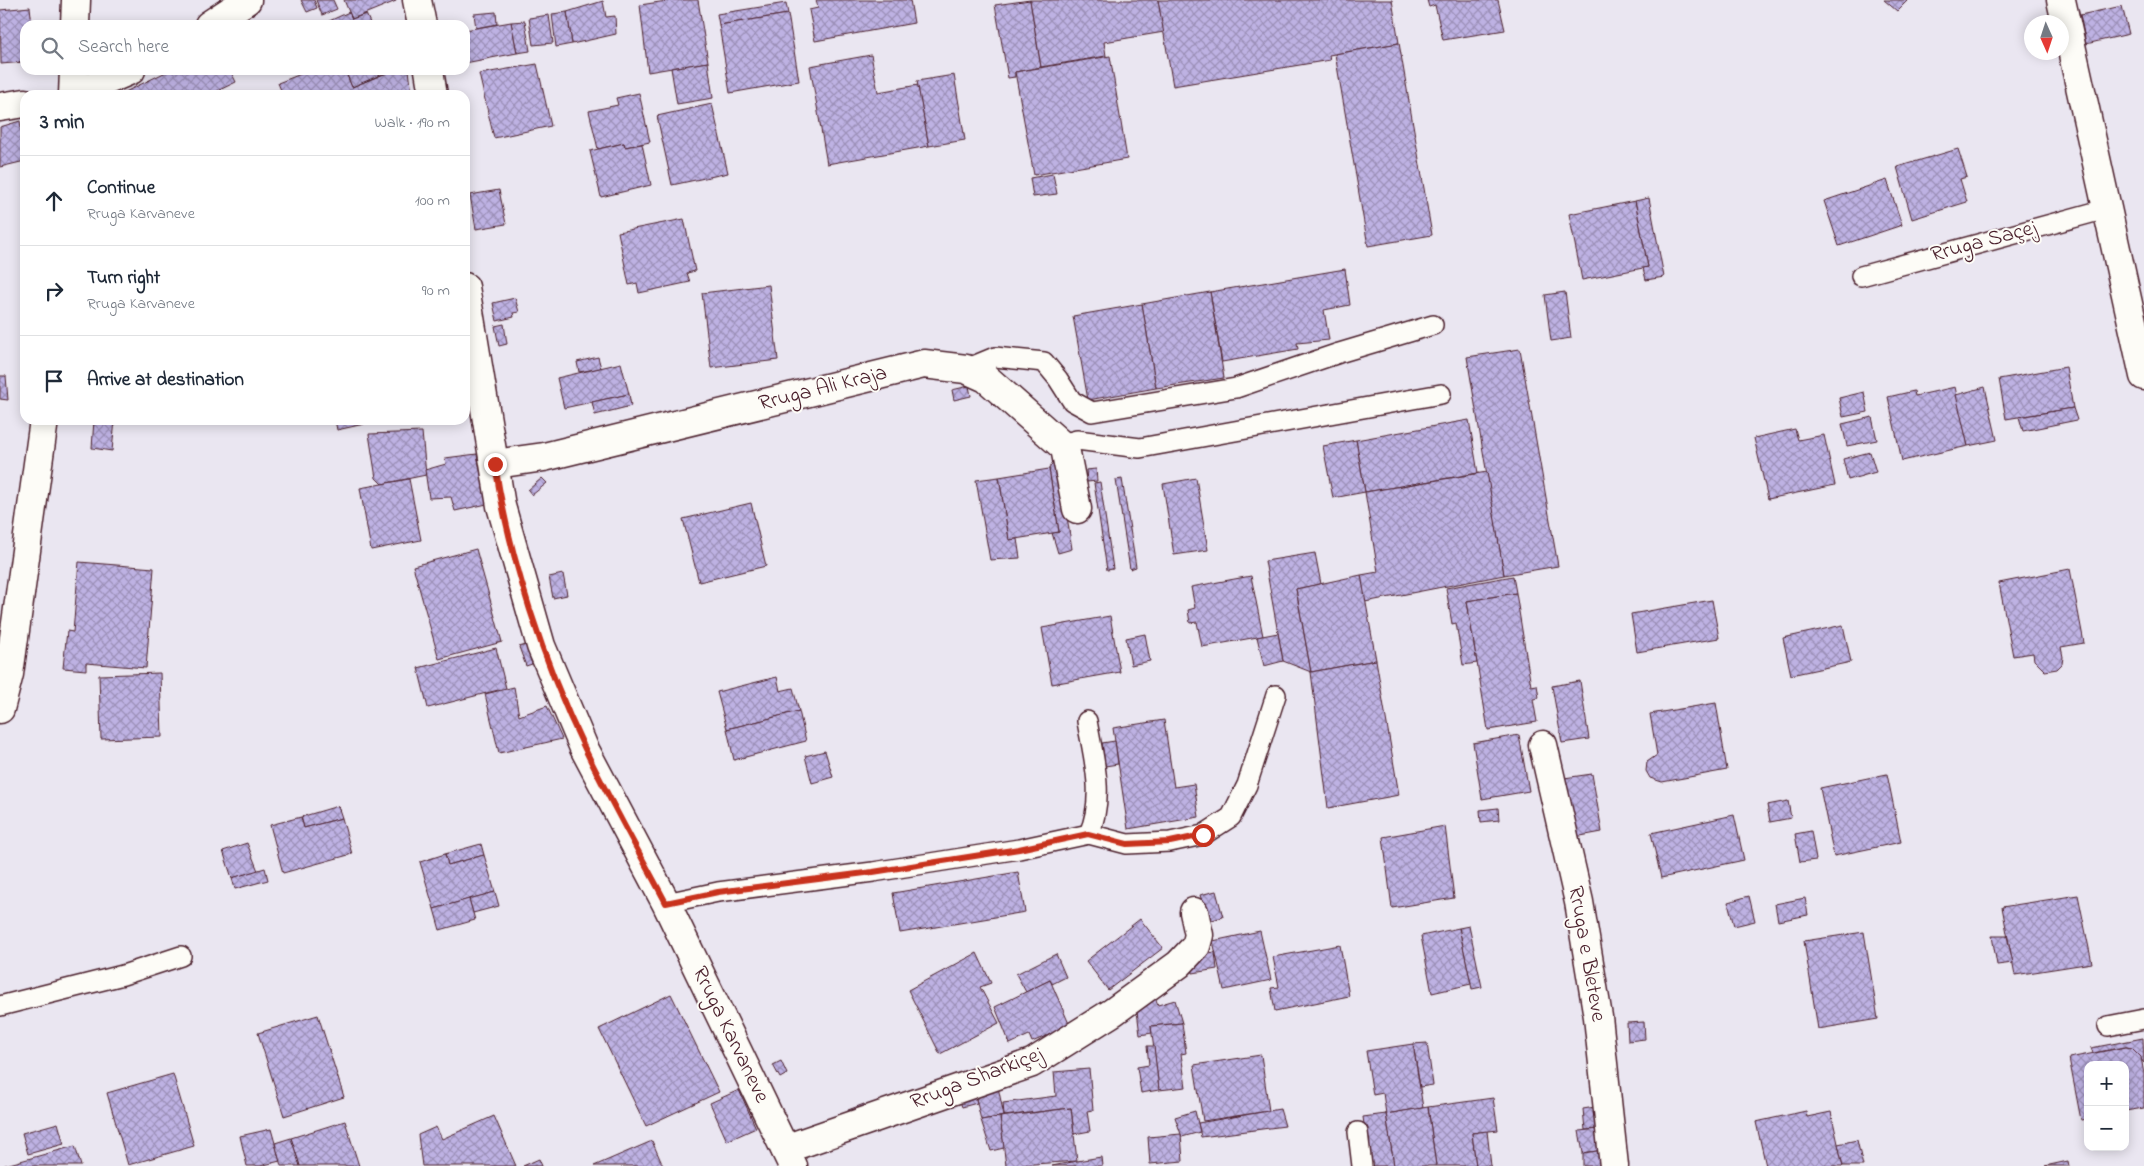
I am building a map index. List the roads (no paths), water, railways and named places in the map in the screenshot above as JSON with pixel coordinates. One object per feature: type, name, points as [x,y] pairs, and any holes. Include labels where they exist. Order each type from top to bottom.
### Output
[{"type":"street","points":[[75,20],[76,0]]},
{"type":"street","points":[[216,20],[247,0]]},
{"type":"street","points":[[418,0],[421,20]]},
{"type":"street","points":[[2061,0],[2144,376]]},
{"type":"street","points":[[72,90],[74,75]]},
{"type":"street","points":[[84,90],[119,75]]},
{"type":"street","points":[[430,75],[432,90]]},
{"type":"street","points":[[0,107],[20,104]]},
{"type":"street","name":"Rruga Karvaneve","points":[[470,317],[501,506],[541,646],[584,748],[666,903],[789,1158]]},
{"type":"street","name":"Rruga Ali Kraja","points":[[495,464],[544,457],[924,364],[966,369],[986,378],[1061,444]]},
{"type":"street","points":[[0,709],[9,674],[43,425]]},
{"type":"street","points":[[1061,444],[1065,448],[1077,509]]},
{"type":"street","name":"Rruga e Bleteve","points":[[1543,745],[1584,931],[1598,1017],[1614,1166]]},
{"type":"street","name":"Rruga Sharkiçej","points":[[789,1158],[1032,1063],[1113,1012],[1179,964],[1196,946],[1200,935],[1194,912]]},
{"type":"lane","name":"Rruga Saçej","points":[[1861,276],[2106,209]]},
{"type":"lane","points":[[966,369],[995,356],[1044,362],[1072,401],[1092,412],[1236,388],[1339,353],[1433,325]]},
{"type":"lane","points":[[1061,444],[1077,440],[1140,448],[1441,394]]},
{"type":"lane","points":[[666,903],[718,892],[873,872],[1019,849],[1088,834],[1127,844],[1170,842],[1203,835],[1231,817],[1247,786],[1276,695]]},
{"type":"lane","points":[[1088,722],[1098,798],[1095,818],[1088,834]]},
{"type":"lane","points":[[0,1006],[123,975],[181,956]]},
{"type":"lane","points":[[2108,1026],[2144,1019]]},
{"type":"lane","points":[[1358,1132],[1362,1166]]}]
